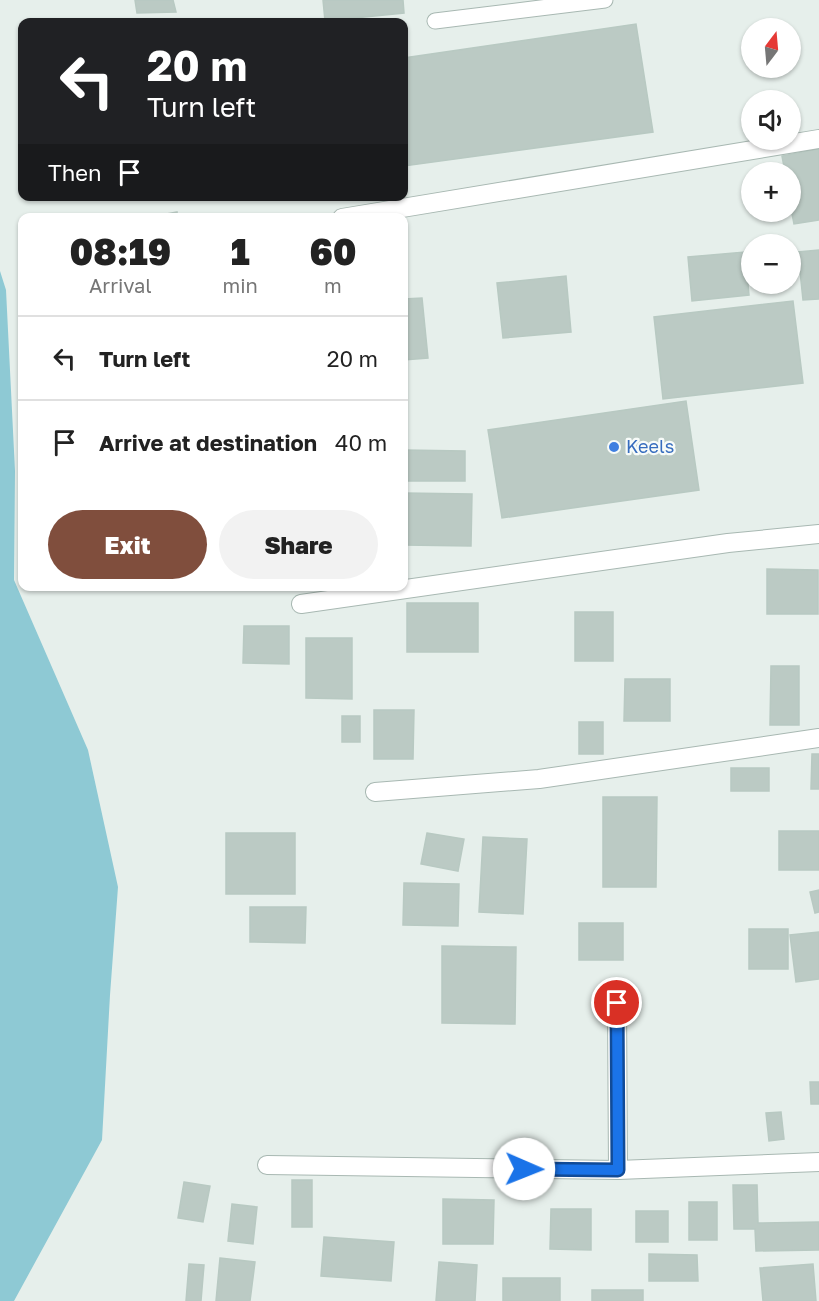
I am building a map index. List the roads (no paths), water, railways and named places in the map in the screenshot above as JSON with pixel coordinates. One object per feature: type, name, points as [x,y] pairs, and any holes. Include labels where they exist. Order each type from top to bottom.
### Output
[{"type":"street","points":[[372,213],[819,139]]},
{"type":"street","points":[[408,589],[728,543],[819,534]]},
{"type":"street","points":[[302,604],[393,591]]},
{"type":"street","points":[[375,792],[539,779],[819,738]]},
{"type":"street","points":[[617,1003],[618,1170]]},
{"type":"street","points":[[267,1166],[618,1170],[819,1162]]},
{"type":"lane","points":[[435,21],[604,0]]},
{"type":"water","points":[[0,271],[6,290],[15,471],[14,580],[88,750],[118,887],[102,1140],[14,1301],[0,1301]]},
{"type":"place","name":"Keels","points":[[614,447]]}]
